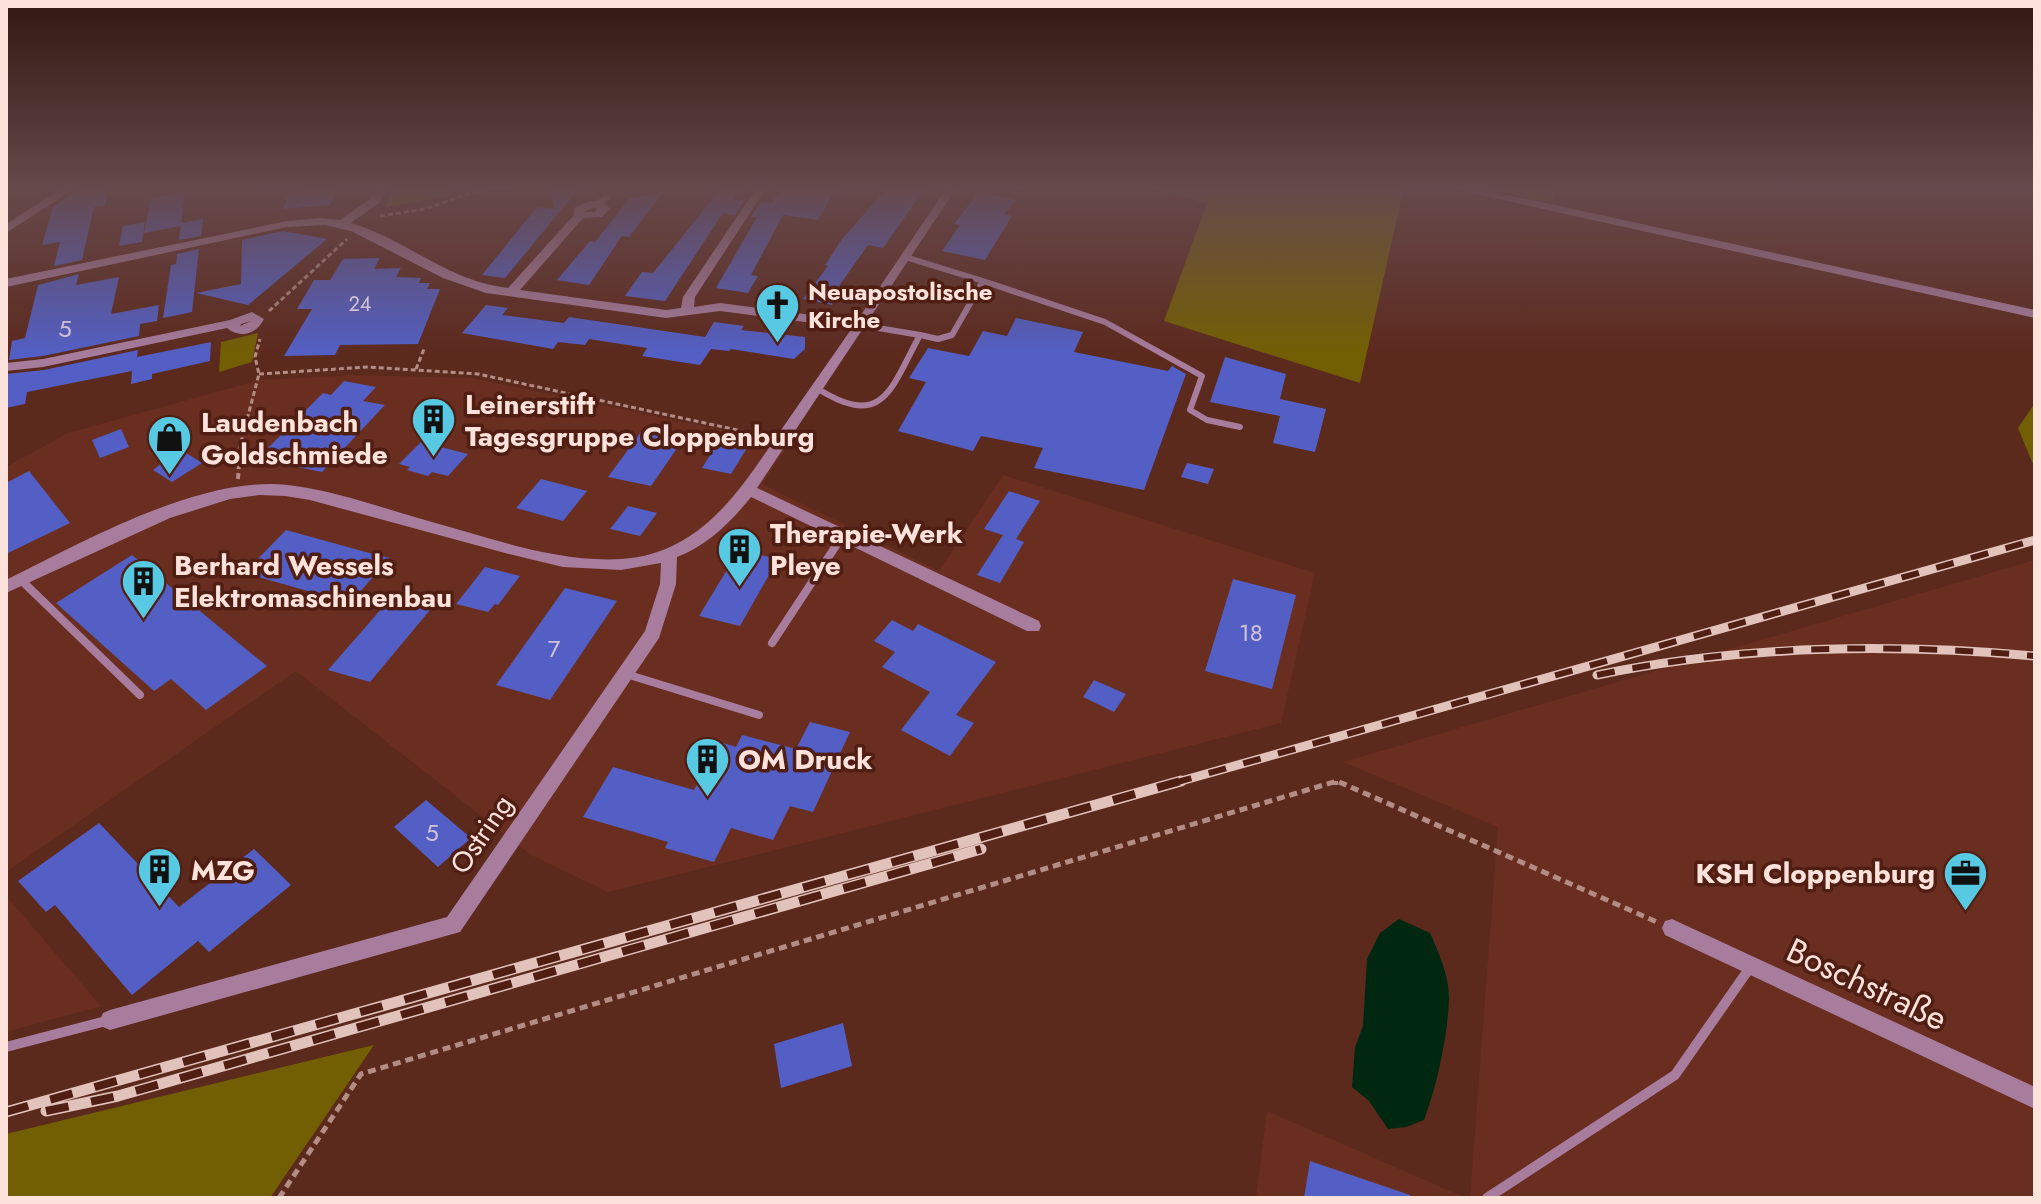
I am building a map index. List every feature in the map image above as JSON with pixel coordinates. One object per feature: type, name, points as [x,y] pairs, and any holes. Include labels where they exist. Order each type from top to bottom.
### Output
[{"type":"street","points":[[6,283],[196,243]]},
{"type":"street","points":[[383,243],[462,283],[510,293],[666,314],[720,307],[860,325]]},
{"type":"street","points":[[510,293],[555,243]]},
{"type":"street","points":[[687,310],[689,297],[725,243]]},
{"type":"street","points":[[13,584],[179,508],[235,492],[261,489],[308,493],[546,559],[589,566],[625,565],[669,557],[730,515],[914,243]]},
{"type":"street","points":[[1713,243],[2035,314]]},
{"type":"street","points":[[6,367],[43,363],[184,331],[234,323]]},
{"type":"street","points":[[749,490],[1033,626]]},
{"type":"street","name":"Ostring","points":[[110,1020],[453,925],[653,633],[668,584],[669,557]]},
{"type":"street","name":"Boschstraße","points":[[1672,928],[2035,1098]]},
{"type":"lane","points":[[905,257],[1105,322],[1140,344],[1194,369],[1202,376],[1190,410],[1207,420],[1240,427]]},
{"type":"lane","points":[[860,325],[938,339],[952,335],[983,281]]},
{"type":"lane","points":[[818,389],[838,404],[852,409],[871,408],[883,398],[920,335]]},
{"type":"lane","points":[[772,643],[843,535]]},
{"type":"lane","points":[[13,584],[140,695]]},
{"type":"lane","points":[[625,674],[759,715]]},
{"type":"lane","points":[[1487,1198],[1675,1075],[1751,965]]},
{"type":"lane","points":[[6,1047],[110,1020]]},
{"type":"path","points":[[265,318],[272,305],[342,243]]},
{"type":"path","points":[[235,492],[239,451],[259,374],[255,357],[262,331]]},
{"type":"path","points":[[416,369],[424,349]]},
{"type":"path","points":[[259,374],[288,370],[416,369],[478,374],[717,423],[782,440]]},
{"type":"path","points":[[279,1198],[361,1074],[1337,781],[1672,928]]},
{"type":"shaded area","points":[[1192,243],[1391,243],[1360,383],[1164,321]]},
{"type":"shaded area","points":[[258,333],[252,362],[219,372],[221,342]]},
{"type":"shaded area","points":[[355,375],[472,378],[789,444],[762,484],[939,571],[1003,475],[1315,573],[1281,723],[608,892],[531,855],[296,671],[6,872],[6,467],[68,433],[260,380]]},
{"type":"shaded area","points":[[2035,403],[2035,469],[2018,428]]},
{"type":"shaded area","points":[[2035,560],[2035,1198],[1470,1198],[1498,827],[1343,762]]},
{"type":"shaded area","points":[[6,896],[101,1006],[6,1032]]},
{"type":"shaded area","points":[[1399,919],[1430,933],[1445,973],[1449,998],[1441,1060],[1424,1120],[1406,1127],[1388,1129],[1369,1101],[1352,1087],[1355,1047],[1363,1026],[1367,959],[1380,933]]},
{"type":"shaded area","points":[[374,1045],[270,1198],[6,1198],[6,1134]]},
{"type":"shaded area","points":[[1267,1111],[1466,1198],[1256,1198]]},
{"type":"building","points":[[60,243],[86,243],[82,260],[54,266]]},
{"type":"building","points":[[242,243],[322,243],[248,305],[196,293],[241,284]]},
{"type":"building","points":[[508,243],[534,243],[505,278],[482,275]]},
{"type":"building","points":[[588,243],[617,243],[589,285],[557,280]]},
{"type":"building","points":[[677,243],[703,243],[665,301],[625,296],[642,272],[653,273]]},
{"type":"building","points":[[742,243],[768,243],[751,275],[758,276],[748,293],[716,288]]},
{"type":"building","points":[[839,243],[886,243],[883,248],[868,245],[839,286],[844,287],[832,305],[803,299],[828,266],[825,265]]},
{"type":"building","points":[[947,243],[995,243],[985,260],[942,251]]},
{"type":"building","points":[[199,249],[192,312],[163,318],[171,265],[176,264],[177,254]]},
{"type":"building","points":[[380,258],[374,269],[401,268],[396,277],[421,278],[419,283],[430,283],[427,289],[440,289],[418,344],[340,345],[335,355],[284,356],[312,309],[297,309],[314,280],[330,280],[343,259]]},
{"type":"building","points":[[79,274],[76,285],[119,277],[111,314],[159,305],[157,321],[140,324],[139,336],[9,360],[12,341],[25,338],[38,285]]},
{"type":"building","points":[[486,305],[508,308],[502,315],[564,323],[569,317],[705,337],[714,322],[744,326],[741,330],[805,337],[805,349],[794,359],[711,349],[700,365],[642,356],[647,348],[589,339],[585,345],[558,342],[553,349],[462,333]]},
{"type":"building","points":[[1016,318],[1083,332],[1074,352],[1168,371],[1172,366],[1186,374],[1144,490],[1034,468],[1043,448],[981,436],[973,451],[898,431],[926,382],[909,378],[928,348],[969,356],[983,331],[1007,336]]},
{"type":"building","points":[[211,342],[210,361],[152,374],[152,379],[131,384],[132,371],[27,392],[25,404],[6,408],[6,374],[44,370],[138,350],[137,357]]},
{"type":"building","points":[[1225,357],[1286,374],[1280,399],[1326,409],[1315,452],[1273,443],[1280,416],[1210,402]]},
{"type":"building","points":[[344,381],[376,387],[363,401],[385,405],[322,472],[257,459],[323,393],[331,395]]},
{"type":"building","points":[[121,429],[129,447],[100,458],[92,440]]},
{"type":"building","points":[[641,432],[682,441],[651,486],[608,477]]},
{"type":"building","name":"Leinerstift Tagesgruppe Cloppenburg","points":[[421,442],[468,454],[448,476],[432,472],[428,476],[407,470],[410,467],[399,464]]},
{"type":"building","points":[[718,442],[747,448],[731,474],[702,468]]},
{"type":"building","points":[[180,449],[202,463],[172,482],[153,470]]},
{"type":"building","points":[[1187,463],[1214,469],[1208,484],[1181,477]]},
{"type":"building","points":[[29,471],[70,523],[6,554],[6,483]]},
{"type":"building","points":[[541,479],[587,491],[563,521],[516,508]]},
{"type":"building","points":[[1009,491],[1040,501],[1016,539],[1024,542],[1000,583],[977,575],[1003,535],[984,529]]},
{"type":"building","points":[[628,506],[657,513],[640,536],[610,529]]},
{"type":"building","points":[[286,530],[390,558],[350,603],[244,573]]},
{"type":"building","name":"Therapie-Werk Pleye","points":[[739,550],[778,559],[740,626],[699,616]]},
{"type":"building","name":"Berhard Wessels Elektromaschinenbau","points":[[132,555],[267,666],[206,710],[171,679],[154,691],[56,603]]},
{"type":"building","points":[[485,567],[520,576],[498,605],[495,604],[488,612],[456,604]]},
{"type":"building","points":[[1233,579],[1296,595],[1272,689],[1205,671]]},
{"type":"building","points":[[565,588],[617,601],[550,700],[496,685]]},
{"type":"building","points":[[390,599],[430,610],[370,682],[328,670]]},
{"type":"building","points":[[892,620],[913,631],[918,624],[996,662],[956,715],[974,723],[950,756],[901,730],[930,692],[882,667],[895,652],[874,641]]},
{"type":"building","points":[[1094,680],[1126,694],[1114,712],[1083,697]]},
{"type":"building","name":"OM Druck","points":[[810,722],[850,732],[813,812],[790,806],[773,840],[731,828],[714,862],[665,848],[668,842],[583,817],[613,767],[694,790],[720,742],[736,747],[742,735],[796,749]]},
{"type":"building","points":[[426,800],[471,838],[438,867],[394,827]]},
{"type":"building","name":"MZG","points":[[99,823],[179,907],[254,849],[291,885],[209,952],[198,941],[132,995],[55,905],[46,912],[18,881]]},
{"type":"building","points":[[843,1023],[852,1066],[781,1088],[774,1044]]},
{"type":"building","points":[[1310,1161],[1410,1195],[1410,1198],[1304,1198]]},
{"type":"railway","points":[[1174,783],[2035,540]]},
{"type":"railway","points":[[1597,675],[1706,658],[1815,649],[1925,649],[2035,656]]},
{"type":"railway","points":[[6,1112],[1181,781]]},
{"type":"railway","points":[[46,1111],[118,1096],[981,849]]},
{"type":"place","name":"Neuapostolische Kirche","points":[[777,345]]},
{"type":"place","name":"Leinerstift Tagesgruppe Cloppenburg","points":[[434,459]]},
{"type":"place","name":"Laudenbach Goldschmiede","points":[[170,477]]},
{"type":"place","name":"Therapie-Werk Pleye","points":[[739,588]]},
{"type":"place","name":"Berhard Wessels Elektromaschinenbau","points":[[143,620]]},
{"type":"place","name":"OM Druck","points":[[707,798]]},
{"type":"place","name":"MZG","points":[[160,909]]},
{"type":"place","name":"KSH Cloppenburg","points":[[1966,912]]}]
